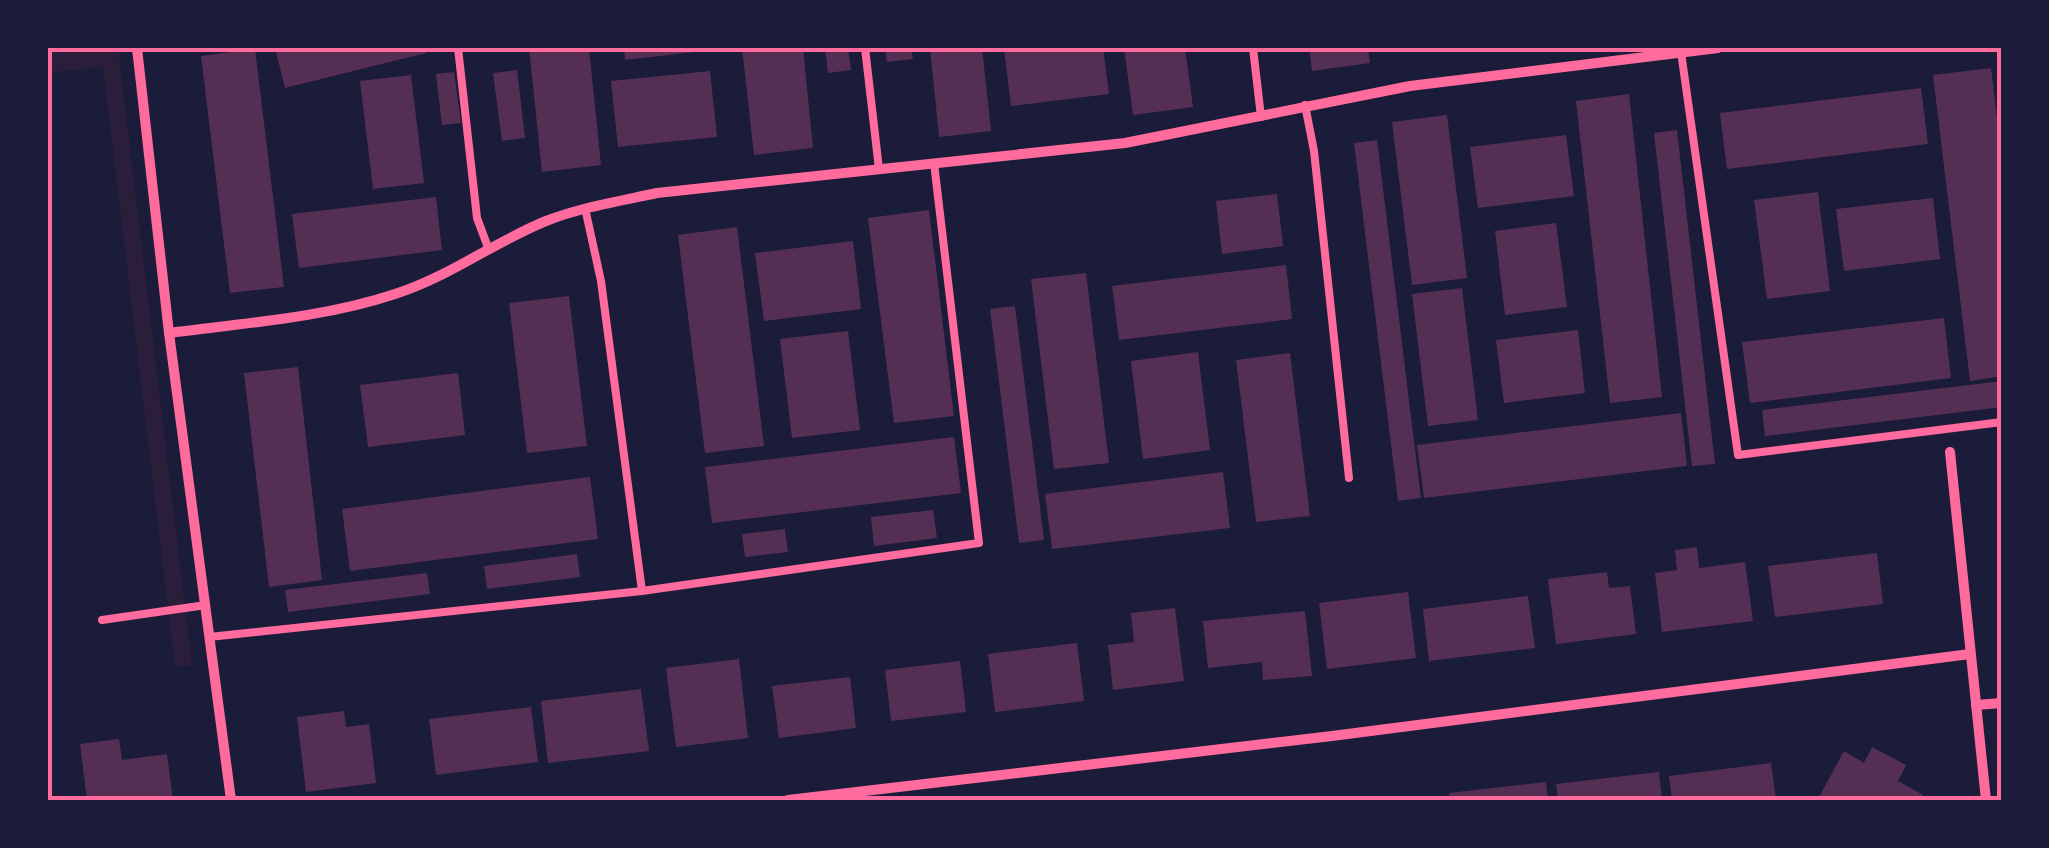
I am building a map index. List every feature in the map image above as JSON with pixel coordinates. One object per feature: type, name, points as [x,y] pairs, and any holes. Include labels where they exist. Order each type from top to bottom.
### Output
[{"type":"street","points":[[137,48],[169,333],[230,800]]},
{"type":"street","points":[[169,333],[332,311],[394,295],[445,276],[543,223],[585,208],[657,193],[1125,143],[1410,86],[1616,53],[1718,48]]},
{"type":"street","points":[[1950,452],[1986,800]]},
{"type":"street","points":[[788,800],[1332,736],[1970,654]]},
{"type":"street","points":[[1976,706],[2002,703]]},
{"type":"lane","points":[[458,48],[477,218],[490,251]]},
{"type":"lane","points":[[865,48],[879,168]]},
{"type":"lane","points":[[1252,48],[1262,118]]},
{"type":"lane","points":[[1681,52],[1738,455],[2002,422]]},
{"type":"lane","points":[[1305,105],[1314,151],[1350,478]]},
{"type":"lane","points":[[209,637],[642,591],[979,543],[934,163]]},
{"type":"lane","points":[[585,208],[601,281],[642,591]]},
{"type":"lane","points":[[102,620],[206,604]]},
{"type":"shaded area","points":[[48,48],[118,48],[192,665],[175,667],[103,67],[48,73]]},
{"type":"building","points":[[275,48],[425,48],[426,53],[285,88]]},
{"type":"building","points":[[529,48],[589,48],[601,165],[542,172]]},
{"type":"building","points":[[624,48],[693,48],[694,52],[625,60]]},
{"type":"building","points":[[742,48],[803,48],[813,148],[754,155]]},
{"type":"building","points":[[825,48],[848,48],[851,70],[828,73]]},
{"type":"building","points":[[885,48],[911,48],[913,59],[887,62]]},
{"type":"building","points":[[930,48],[982,48],[991,131],[939,137]]},
{"type":"building","points":[[1004,48],[1103,48],[1109,94],[1011,106]]},
{"type":"building","points":[[1124,48],[1185,48],[1193,107],[1133,115]]},
{"type":"building","points":[[1309,48],[1368,48],[1370,63],[1312,71]]},
{"type":"building","points":[[255,49],[284,287],[230,293],[201,56]]},
{"type":"building","points":[[1991,68],[2002,159],[2002,376],[1970,381],[1933,75]]},
{"type":"building","points":[[517,70],[525,138],[502,141],[493,73]]},
{"type":"building","points":[[710,71],[717,137],[618,147],[611,81]]},
{"type":"building","points":[[454,72],[461,123],[442,125],[436,74]]},
{"type":"building","points":[[411,75],[424,183],[373,189],[360,81]]},
{"type":"building","points":[[1921,88],[1928,144],[1727,169],[1720,113]]},
{"type":"building","points":[[1629,94],[1662,397],[1610,403],[1576,101]]},
{"type":"building","points":[[1447,115],[1467,278],[1412,285],[1392,122]]},
{"type":"building","points":[[1677,130],[1715,464],[1692,466],[1654,133]]},
{"type":"building","points":[[1566,135],[1574,196],[1478,208],[1470,147]]},
{"type":"building","points":[[1377,140],[1421,498],[1398,501],[1354,143]]},
{"type":"building","points":[[1818,192],[1830,291],[1767,299],[1754,200]]},
{"type":"building","points":[[1277,194],[1283,246],[1222,254],[1216,201]]},
{"type":"building","points":[[436,197],[442,250],[299,268],[292,214]]},
{"type":"building","points":[[1933,198],[1940,259],[1844,271],[1836,209]]},
{"type":"building","points":[[929,210],[954,416],[894,423],[868,218]]},
{"type":"building","points":[[1556,223],[1567,307],[1505,315],[1495,231]]},
{"type":"building","points":[[737,227],[764,446],[705,453],[678,235]]},
{"type":"building","points":[[853,241],[861,309],[764,321],[755,253]]},
{"type":"building","points":[[1286,265],[1292,319],[1119,340],[1112,286]]},
{"type":"building","points":[[1086,273],[1109,463],[1054,469],[1031,279]]},
{"type":"building","points":[[1462,288],[1478,420],[1428,426],[1412,294]]},
{"type":"building","points":[[569,296],[587,446],[527,453],[509,303]]},
{"type":"building","points":[[1015,306],[1044,540],[1019,543],[990,309]]},
{"type":"building","points":[[1944,318],[1951,378],[1750,403],[1742,342]]},
{"type":"building","points":[[1578,330],[1585,393],[1504,403],[1496,340]]},
{"type":"building","points":[[848,331],[860,430],[792,438],[780,339]]},
{"type":"building","points":[[1198,352],[1210,450],[1143,459],[1131,361]]},
{"type":"building","points":[[1290,353],[1310,516],[1256,522],[1236,360]]},
{"type":"building","points":[[298,367],[322,580],[269,587],[244,373]]},
{"type":"building","points":[[458,373],[465,435],[368,447],[360,385]]},
{"type":"building","points":[[2002,381],[2002,407],[1765,436],[1762,410]]},
{"type":"building","points":[[1681,413],[1687,466],[1424,498],[1417,445]]},
{"type":"building","points":[[954,437],[961,493],[712,523],[705,467]]},
{"type":"building","points":[[1223,472],[1230,528],[1052,549],[1045,494]]},
{"type":"building","points":[[590,477],[598,539],[350,571],[342,509]]},
{"type":"building","points":[[933,510],[937,538],[874,546],[871,517]]},
{"type":"building","points":[[785,529],[788,552],[745,557],[742,534]]},
{"type":"building","points":[[1697,547],[1699,568],[1745,562],[1753,621],[1662,632],[1655,573],[1677,570],[1675,550]]},
{"type":"building","points":[[1877,553],[1883,604],[1775,617],[1768,566]]},
{"type":"building","points":[[577,554],[580,577],[487,589],[484,566]]},
{"type":"building","points":[[1607,572],[1609,588],[1630,586],[1636,634],[1556,644],[1548,579]]},
{"type":"building","points":[[427,573],[430,594],[288,612],[285,590]]},
{"type":"building","points":[[1408,592],[1416,658],[1327,669],[1319,603]]},
{"type":"building","points":[[1528,596],[1535,648],[1429,661],[1423,609]]},
{"type":"building","points":[[1175,608],[1184,681],[1113,690],[1108,645],[1134,642],[1131,613]]},
{"type":"building","points":[[1305,611],[1312,676],[1263,680],[1262,662],[1208,668],[1203,621]]},
{"type":"building","points":[[1077,643],[1084,701],[995,712],[988,654]]},
{"type":"building","points":[[739,659],[748,738],[676,747],[666,668]]},
{"type":"building","points":[[960,661],[966,712],[891,721],[885,670]]},
{"type":"building","points":[[850,677],[856,728],[779,738],[772,686]]},
{"type":"building","points":[[641,689],[649,751],[548,763],[541,701]]},
{"type":"building","points":[[531,707],[538,762],[436,775],[429,719]]},
{"type":"building","points":[[344,711],[346,727],[369,724],[376,783],[306,792],[297,717]]},
{"type":"building","points":[[119,739],[122,760],[167,754],[173,800],[87,800],[80,744]]},
{"type":"building","points":[[1872,747],[1906,765],[1898,781],[1923,795],[1920,800],[1818,799],[1844,751],[1864,763]]},
{"type":"building","points":[[1771,763],[1776,800],[1672,800],[1669,776]]},
{"type":"building","points":[[1659,772],[1662,800],[1558,800],[1556,784]]},
{"type":"building","points":[[1546,782],[1548,800],[1450,800],[1449,793]]}]
